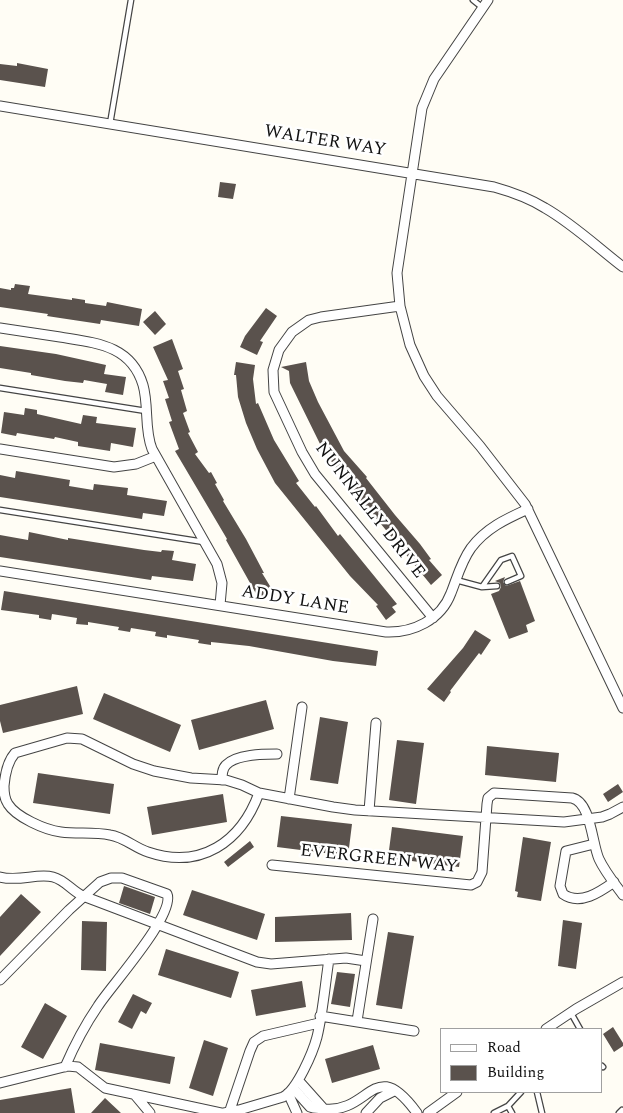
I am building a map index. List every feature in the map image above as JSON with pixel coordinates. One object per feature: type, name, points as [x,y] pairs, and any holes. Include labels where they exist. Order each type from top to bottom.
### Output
[{"type":"street","points":[[486,4],[434,79],[422,108],[397,273],[400,306],[410,345],[424,376],[437,396],[480,446],[528,509],[623,708]]},
{"type":"street","name":"WALTER WAY","points":[[0,106],[494,187],[526,198],[544,207],[563,219],[623,267]]},
{"type":"street","name":"NUNNALLY DRIVE","points":[[400,306],[320,317],[301,325],[291,333],[277,353],[273,370],[273,384],[277,401],[315,474],[433,618]]},
{"type":"street","points":[[0,328],[98,343],[112,348],[124,356],[136,370],[144,389],[149,441],[215,560],[222,588],[220,605]]},
{"type":"street","points":[[0,449],[114,467],[136,464],[156,456]]},
{"type":"street","name":"ADDY LANE","points":[[0,571],[386,632],[400,632],[412,629],[433,618],[447,602],[463,560],[480,538],[499,522],[528,509]]},
{"type":"street","points":[[289,799],[302,707]]},
{"type":"street","points":[[368,811],[376,723]]},
{"type":"street","points":[[259,793],[248,818],[232,838],[206,853],[196,856],[176,857],[148,852],[111,835],[64,832],[44,827],[13,811],[2,792],[10,760],[14,754],[67,738],[77,738],[89,740],[133,764],[154,771],[191,778],[222,780],[242,785],[259,793],[334,808],[564,822],[610,814],[623,807]]},
{"type":"street","points":[[222,780],[224,768],[233,760],[256,754],[277,754]]},
{"type":"street","points":[[0,757],[10,760]]},
{"type":"street","name":"EVERGREEN WAY","points":[[272,865],[471,885],[477,882],[482,872],[487,801],[490,796],[494,793],[575,799],[581,802],[588,819],[600,862],[623,895]]},
{"type":"street","points":[[594,844],[566,850],[560,886],[563,894],[576,899],[588,897],[599,893],[614,882]]},
{"type":"street","points":[[0,877],[12,879],[45,876],[54,878],[63,882],[77,894],[262,963],[346,958],[366,961]]},
{"type":"street","points":[[0,980],[100,882],[116,878],[126,879],[164,892],[168,896],[168,902],[157,925],[98,1006],[65,1067]]},
{"type":"street","points":[[357,1021],[373,918]]},
{"type":"street","points":[[0,1083],[65,1067],[78,1067],[105,1088],[134,1095],[226,1113],[249,1108],[291,1091],[298,1080],[315,1042],[329,959]]},
{"type":"street","points":[[548,1028],[623,982]]},
{"type":"street","points":[[226,1113],[254,1042],[263,1036],[320,1019],[357,1021],[414,1031]]},
{"type":"street","points":[[298,1080],[326,1110]]},
{"type":"street","points":[[291,1091],[310,1107],[326,1110],[343,1109],[353,1105],[379,1087],[394,1091],[403,1096],[417,1113]]},
{"type":"street","points":[[291,1091],[297,1113]]},
{"type":"street","points":[[366,1113],[376,1102],[394,1091]]},
{"type":"street","points":[[428,1113],[456,1093]]},
{"type":"street","points":[[134,1095],[150,1113]]},
{"type":"lane","points":[[110,124],[132,0]]},
{"type":"lane","points":[[473,0],[486,4]]},
{"type":"lane","points":[[0,388],[146,411]]},
{"type":"lane","points":[[0,510],[205,542]]},
{"type":"lane","points":[[482,587],[501,560],[512,556],[520,576],[507,582]]},
{"type":"lane","points":[[456,580],[482,587],[497,586]]},
{"type":"lane","points":[[571,1013],[579,1028]]},
{"type":"lane","points":[[494,1113],[508,1106],[520,1093]]},
{"type":"lane","points":[[537,1093],[542,1113]]},
{"type":"lane","points":[[508,1106],[512,1113]]},
{"type":"lane","points":[[619,1113],[622,1110],[623,1112]]},
{"type":"building","points":[[17,63],[48,69],[45,87],[0,80],[0,64],[17,66]]},
{"type":"building","points":[[220,182],[236,184],[233,199],[218,197]]},
{"type":"building","points":[[15,284],[30,286],[28,294],[85,300],[85,303],[106,306],[107,302],[142,309],[139,326],[101,320],[100,324],[0,307],[0,288],[11,290]]},
{"type":"building","points":[[266,308],[277,316],[260,341],[263,342],[257,355],[240,347],[245,336]]},
{"type":"building","points":[[155,311],[166,324],[155,335],[143,322]]},
{"type":"building","points":[[172,339],[183,369],[178,371],[184,389],[181,390],[187,411],[183,413],[190,432],[188,433],[198,452],[195,454],[209,473],[211,472],[223,501],[246,539],[273,591],[259,599],[227,539],[175,451],[179,449],[169,422],[172,421],[165,399],[169,398],[163,381],[168,380],[153,347]]},
{"type":"building","points":[[0,346],[56,354],[106,365],[104,374],[126,377],[123,395],[105,392],[107,384],[84,380],[83,383],[65,381],[0,368]]},
{"type":"building","points":[[236,362],[255,365],[253,379],[256,404],[258,403],[274,440],[299,481],[296,483],[338,536],[340,534],[397,604],[392,607],[396,612],[386,620],[376,606],[378,605],[350,576],[275,483],[246,423],[238,397],[236,375],[234,375]]},
{"type":"building","points":[[306,362],[309,381],[344,451],[420,544],[431,559],[429,560],[442,575],[431,585],[367,507],[344,484],[346,482],[322,448],[290,383],[289,371],[281,367]]},
{"type":"building","points":[[25,408],[37,410],[37,414],[81,424],[83,415],[97,417],[96,423],[136,428],[133,447],[111,443],[110,451],[78,446],[78,442],[55,437],[54,439],[17,433],[16,436],[1,433],[4,412],[24,415]]},
{"type":"building","points":[[16,471],[70,480],[69,486],[93,490],[94,484],[128,488],[127,495],[167,501],[164,516],[143,513],[142,519],[0,497],[0,475],[15,478]]},
{"type":"building","points":[[29,532],[68,540],[68,538],[144,550],[174,551],[172,560],[196,564],[193,581],[152,576],[151,580],[0,557],[0,535],[28,540]]},
{"type":"building","points":[[505,577],[503,582],[506,586],[520,581],[535,621],[526,625],[528,632],[509,639],[491,594],[499,591],[501,587],[500,583],[495,581]]},
{"type":"building","points":[[4,591],[378,651],[376,666],[333,661],[249,646],[211,642],[211,645],[198,643],[199,640],[167,635],[167,638],[155,636],[156,632],[131,628],[130,632],[118,630],[119,627],[88,622],[88,625],[76,624],[77,618],[52,614],[51,620],[39,618],[39,615],[1,610]]},
{"type":"building","points":[[475,630],[491,640],[481,655],[479,653],[450,691],[444,702],[427,689],[463,648]]},
{"type":"building","points":[[77,686],[83,714],[3,733],[0,721],[0,705]]},
{"type":"building","points":[[104,693],[181,725],[170,752],[93,719]]},
{"type":"building","points":[[266,700],[274,729],[199,750],[191,720]]},
{"type":"building","points":[[320,717],[348,722],[338,784],[310,780]]},
{"type":"building","points":[[397,740],[424,743],[416,804],[389,800]]},
{"type":"building","points":[[487,746],[559,753],[556,782],[485,775]]},
{"type":"building","points":[[38,773],[114,784],[110,814],[33,803]]},
{"type":"building","points":[[618,784],[623,792],[608,802],[603,794]]},
{"type":"building","points":[[223,794],[227,822],[152,835],[147,807]]},
{"type":"building","points":[[281,816],[352,824],[348,856],[277,847]]},
{"type":"building","points":[[392,827],[463,836],[459,867],[388,858]]},
{"type":"building","points":[[523,837],[551,842],[541,901],[517,897],[518,892],[515,891]]},
{"type":"building","points":[[250,841],[254,847],[228,867],[224,862]]},
{"type":"building","points":[[124,886],[155,897],[150,914],[119,903]]},
{"type":"building","points":[[192,890],[265,914],[257,940],[183,915]]},
{"type":"building","points":[[21,894],[41,912],[0,956],[0,917]]},
{"type":"building","points":[[351,913],[352,940],[275,942],[275,917]]},
{"type":"building","points":[[563,920],[582,923],[576,969],[558,966]]},
{"type":"building","points":[[82,921],[107,922],[106,971],[81,970]]},
{"type":"building","points":[[388,932],[414,936],[402,1009],[376,1005]]},
{"type":"building","points":[[166,949],[239,972],[231,998],[158,975]]},
{"type":"building","points":[[337,972],[355,974],[350,1007],[331,1004]]},
{"type":"building","points":[[302,981],[306,1007],[256,1016],[251,990]]},
{"type":"building","points":[[133,994],[152,1003],[146,1014],[141,1011],[132,1029],[118,1022]]},
{"type":"building","points":[[45,1003],[67,1016],[43,1059],[21,1047]]},
{"type":"building","points":[[613,1027],[623,1043],[623,1046],[614,1052],[603,1034]]},
{"type":"building","points":[[204,1040],[228,1048],[213,1096],[189,1088]]},
{"type":"building","points":[[100,1043],[175,1057],[170,1084],[95,1070]]},
{"type":"building","points":[[373,1045],[380,1069],[332,1083],[325,1059]]},
{"type":"building","points":[[71,1088],[75,1113],[0,1113],[0,1100]]},
{"type":"building","points":[[105,1098],[121,1113],[91,1113]]}]
